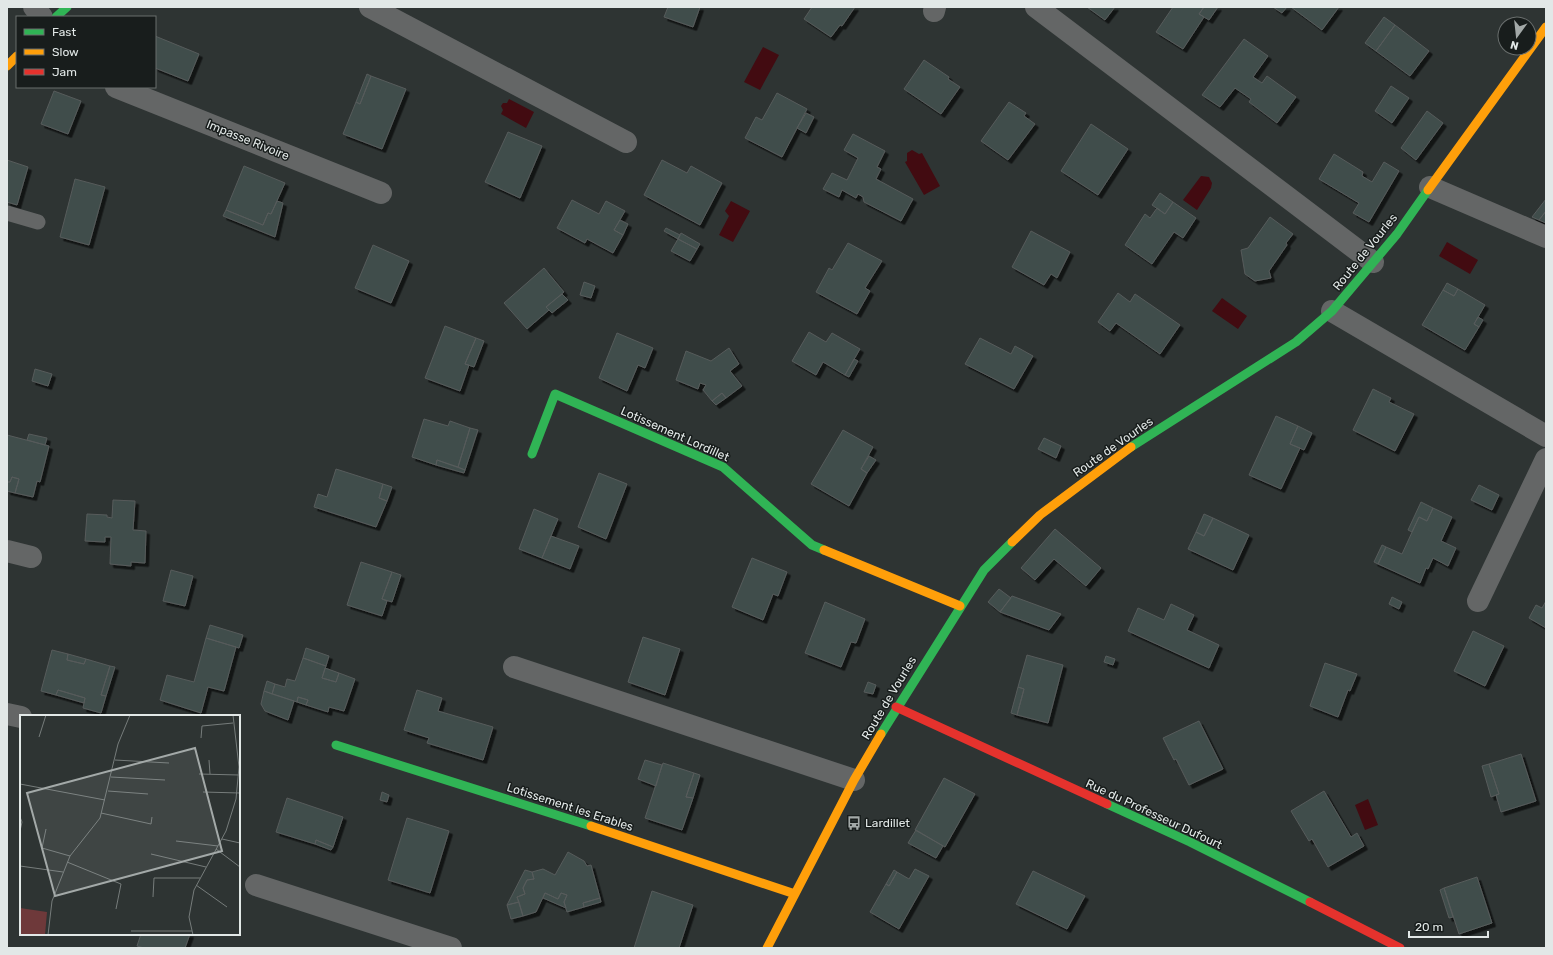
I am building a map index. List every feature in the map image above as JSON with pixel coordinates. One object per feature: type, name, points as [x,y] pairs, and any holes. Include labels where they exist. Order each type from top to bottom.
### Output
[{"type":"street","points":[[34,7],[41,16]]},
{"type":"street","points":[[57,16],[67,7]]},
{"type":"street","points":[[370,7],[626,142]]},
{"type":"street","points":[[1036,7],[1374,262]]},
{"type":"street","name":"Route de Vourles","points":[[767,948],[854,780],[896,707],[984,570],[1040,515],[1131,447],[1296,342],[1332,311],[1374,262],[1546,26]]},
{"type":"street","points":[[7,66],[16,57]]},
{"type":"street","name":"Impasse Rivoire","points":[[118,88],[381,193]]},
{"type":"street","points":[[1430,187],[1546,237]]},
{"type":"street","points":[[1332,311],[1546,436]]},
{"type":"street","name":"Lotissement Lordillet","points":[[532,454],[555,394],[723,467],[812,545],[960,606]]},
{"type":"street","points":[[1478,601],[1546,459]]},
{"type":"street","points":[[7,551],[31,556]]},
{"type":"street","points":[[514,667],[854,780]]},
{"type":"street","name":"Rue du Professeur Dufourt","points":[[896,707],[1190,842],[1400,948]]},
{"type":"street","points":[[7,714],[20,717]]},
{"type":"street","name":"Lotissement les Erables","points":[[336,745],[588,825],[795,894]]},
{"type":"street","points":[[256,885],[451,948]]},
{"type":"lane","points":[[7,213],[38,222]]},
{"type":"shaded area","points":[[763,47],[779,55],[760,90],[744,82]]},
{"type":"shaded area","points":[[509,99],[534,112],[526,128],[501,114],[503,110],[501,106],[503,103],[507,103]]},
{"type":"shaded area","points":[[912,150],[919,154],[922,153],[940,186],[924,195],[905,162],[907,161],[907,153]]},
{"type":"shaded area","points":[[1201,176],[1209,177],[1212,183],[1211,188],[1197,210],[1183,200]]},
{"type":"shaded area","points":[[731,201],[750,211],[733,242],[719,235],[729,216],[725,211]]},
{"type":"shaded area","points":[[1447,242],[1478,260],[1470,274],[1439,256]]},
{"type":"shaded area","points":[[1222,298],[1247,316],[1238,329],[1212,311]]},
{"type":"shaded area","points":[[1368,799],[1378,825],[1365,830],[1355,805]]},
{"type":"building","points":[[668,7],[700,7],[693,27],[664,17]]},
{"type":"building","points":[[812,7],[855,7],[842,26],[840,25],[831,37],[804,19]]},
{"type":"building","points":[[1087,7],[1115,7],[1105,20]]},
{"type":"building","points":[[1173,7],[1204,7],[1199,14],[1204,17],[1183,49],[1156,32]]},
{"type":"building","points":[[1204,7],[1218,7],[1209,20],[1199,14]]},
{"type":"building","points":[[1273,7],[1287,7],[1282,13]]},
{"type":"building","points":[[1291,7],[1339,7],[1322,30]]},
{"type":"building","points":[[1384,17],[1395,25],[1376,51],[1365,43]]},
{"type":"building","points":[[1395,25],[1429,51],[1410,76],[1376,51]]},
{"type":"building","points":[[156,36],[199,54],[188,81],[156,68]]},
{"type":"building","points":[[1244,39],[1268,56],[1253,77],[1262,83],[1267,76],[1296,97],[1277,123],[1249,102],[1251,99],[1235,88],[1220,107],[1202,95]]},
{"type":"building","points":[[924,60],[949,77],[948,79],[960,87],[941,114],[904,89]]},
{"type":"building","points":[[367,74],[371,76],[360,104],[356,102]]},
{"type":"building","points":[[371,76],[406,89],[382,149],[343,134],[356,102],[360,104]]},
{"type":"building","points":[[1391,86],[1409,98],[1392,123],[1375,111]]},
{"type":"building","points":[[54,91],[81,101],[68,134],[41,124]]},
{"type":"building","points":[[777,93],[807,109],[782,157],[745,138],[756,117],[762,120]]},
{"type":"building","points":[[1009,102],[1026,113],[1024,116],[1035,124],[1008,160],[981,141]]},
{"type":"building","points":[[1427,111],[1443,123],[1416,160],[1401,148]]},
{"type":"building","points":[[806,113],[814,117],[806,133],[797,128]]},
{"type":"building","points":[[1091,124],[1128,149],[1098,195],[1061,171]]},
{"type":"building","points":[[508,132],[542,146],[520,198],[485,182]]},
{"type":"building","points":[[853,134],[885,151],[877,167],[881,169],[876,179],[913,199],[901,221],[864,202],[863,197],[858,194],[856,198],[842,190],[839,197],[823,189],[832,173],[847,180],[858,158],[844,150]]},
{"type":"building","points":[[1334,154],[1363,172],[1362,176],[1372,182],[1384,162],[1399,171],[1369,222],[1353,213],[1359,203],[1319,179]]},
{"type":"building","points":[[7,160],[28,167],[17,205],[7,202]]},
{"type":"building","points":[[662,160],[687,173],[691,166],[722,183],[700,225],[644,195]]},
{"type":"building","points":[[244,166],[285,183],[271,214],[268,213],[263,225],[226,210]]},
{"type":"building","points":[[75,179],[105,187],[89,245],[60,237]]},
{"type":"building","points":[[1160,193],[1173,202],[1165,214],[1152,205]]},
{"type":"building","points":[[1546,199],[1546,211],[1539,220],[1532,217]]},
{"type":"building","points":[[572,200],[599,214],[606,201],[625,211],[614,230],[623,235],[613,253],[587,239],[585,243],[557,228]]},
{"type":"building","points":[[277,201],[283,203],[275,237],[223,216],[226,210],[263,225],[268,213],[271,214]]},
{"type":"building","points":[[1173,202],[1196,218],[1183,238],[1174,232],[1152,264],[1125,245],[1145,214],[1150,218],[1157,208],[1165,214]]},
{"type":"building","points":[[1546,211],[1546,223],[1539,220]]},
{"type":"building","points":[[1270,217],[1293,234],[1269,271],[1271,278],[1255,281],[1245,274],[1241,250],[1248,248]]},
{"type":"building","points":[[620,220],[628,224],[623,235],[614,230]]},
{"type":"building","points":[[666,228],[680,235],[678,239],[664,231]]},
{"type":"building","points":[[1031,231],[1070,252],[1057,278],[1051,274],[1044,285],[1012,267]]},
{"type":"building","points":[[681,233],[700,244],[697,249],[678,239]]},
{"type":"building","points":[[678,239],[697,249],[690,261],[671,251]]},
{"type":"building","points":[[848,243],[882,261],[865,288],[870,291],[857,314],[816,292],[829,268],[832,270]]},
{"type":"building","points":[[373,245],[409,261],[391,303],[355,288]]},
{"type":"building","points":[[544,268],[564,292],[546,307],[549,310],[527,329],[504,303]]},
{"type":"building","points":[[584,282],[595,286],[591,298],[580,295]]},
{"type":"building","points":[[1447,283],[1458,289],[1454,296],[1443,290]]},
{"type":"building","points":[[1458,289],[1485,305],[1474,324],[1479,327],[1465,350],[1422,325],[1443,290],[1454,296]]},
{"type":"building","points":[[1118,293],[1130,302],[1135,294],[1180,325],[1160,354],[1116,323],[1110,331],[1098,322]]},
{"type":"building","points":[[562,294],[568,300],[552,313],[546,307]]},
{"type":"building","points":[[1478,317],[1483,320],[1479,327],[1474,324]]},
{"type":"building","points":[[445,326],[476,338],[465,364],[469,365],[460,391],[425,378]]},
{"type":"building","points":[[809,332],[826,342],[832,333],[860,349],[845,375],[823,362],[816,375],[792,361]]},
{"type":"building","points":[[617,333],[653,348],[645,368],[638,365],[627,391],[599,378]]},
{"type":"building","points":[[476,338],[484,341],[474,367],[465,364]]},
{"type":"building","points":[[980,338],[1011,354],[1015,346],[1033,356],[1014,389],[965,364]]},
{"type":"building","points":[[729,348],[739,364],[730,371],[742,386],[726,398],[722,393],[712,401],[703,390],[706,385],[700,383],[698,389],[676,380],[686,351],[711,361]]},
{"type":"building","points":[[854,359],[858,361],[849,377],[845,375]]},
{"type":"building","points":[[35,369],[52,374],[48,386],[32,381]]},
{"type":"building","points":[[1373,389],[1391,398],[1389,402],[1414,414],[1395,451],[1353,430]]},
{"type":"building","points":[[722,393],[726,398],[716,405],[712,401]]},
{"type":"building","points":[[1276,416],[1298,426],[1290,444],[1300,448],[1281,489],[1249,475]]},
{"type":"building","points":[[424,419],[448,426],[450,421],[470,428],[458,467],[437,460],[436,465],[412,457]]},
{"type":"building","points":[[1298,426],[1312,433],[1304,450],[1290,444]]},
{"type":"building","points":[[470,428],[478,430],[465,470],[458,467]]},
{"type":"building","points":[[843,430],[873,447],[861,469],[867,473],[849,506],[811,484]]},
{"type":"building","points":[[29,434],[47,438],[45,445],[27,440]]},
{"type":"building","points":[[7,435],[49,446],[40,482],[37,481],[33,497],[15,493],[19,479],[12,477],[10,482],[7,482]]},
{"type":"building","points":[[1044,438],[1061,446],[1056,458],[1038,449]]},
{"type":"building","points":[[869,456],[876,460],[867,473],[861,469]]},
{"type":"building","points":[[437,460],[465,470],[464,473],[436,465]]},
{"type":"building","points":[[336,469],[383,484],[379,498],[387,501],[376,527],[314,507],[318,494],[327,497]]},
{"type":"building","points":[[599,473],[627,484],[606,539],[578,527]]},
{"type":"building","points":[[12,477],[19,479],[15,493],[7,491],[7,482],[10,482]]},
{"type":"building","points":[[383,484],[392,487],[387,501],[379,498]]},
{"type":"building","points":[[1479,485],[1499,495],[1492,510],[1471,500]]},
{"type":"building","points":[[113,500],[135,501],[133,530],[146,531],[145,563],[131,562],[131,566],[110,564],[111,537],[105,537],[105,542],[85,541],[87,514],[107,515],[107,517],[112,518]]},
{"type":"building","points":[[1421,502],[1433,508],[1427,521],[1419,517],[1412,532],[1408,530]]},
{"type":"building","points":[[1433,508],[1452,517],[1441,541],[1456,548],[1448,566],[1433,558],[1428,569],[1426,568],[1420,583],[1378,564],[1386,547],[1402,554],[1419,517],[1427,521]]},
{"type":"building","points":[[534,509],[558,519],[542,558],[519,549]]},
{"type":"building","points":[[1204,514],[1213,518],[1204,536],[1196,532]]},
{"type":"building","points":[[1213,518],[1249,535],[1233,570],[1188,549],[1196,532],[1204,536]]},
{"type":"building","points":[[1055,529],[1101,568],[1086,586],[1054,559],[1035,580],[1021,568]]},
{"type":"building","points":[[551,536],[579,546],[570,569],[542,558]]},
{"type":"building","points":[[1382,545],[1386,547],[1378,564],[1374,562]]},
{"type":"building","points":[[752,558],[787,572],[778,596],[773,594],[763,620],[732,607]]},
{"type":"building","points":[[361,562],[392,572],[382,599],[387,601],[382,616],[347,605]]},
{"type":"building","points":[[171,570],[193,576],[185,606],[163,601]]},
{"type":"building","points":[[392,572],[401,575],[392,602],[382,599]]},
{"type":"building","points":[[999,589],[1011,598],[1000,612],[988,602]]},
{"type":"building","points":[[1012,596],[1061,614],[1049,630],[1000,612]]},
{"type":"building","points":[[1392,597],[1402,602],[1399,609],[1389,604]]},
{"type":"building","points":[[1546,601],[1546,628],[1529,618],[1536,605],[1542,608]]},
{"type":"building","points":[[825,602],[865,619],[856,643],[851,642],[841,667],[805,653]]},
{"type":"building","points":[[1171,604],[1194,615],[1187,630],[1219,645],[1209,668],[1128,631],[1138,608],[1164,620]]},
{"type":"building","points":[[210,625],[243,635],[239,648],[206,638]]},
{"type":"building","points":[[1473,631],[1504,646],[1485,686],[1454,671]]},
{"type":"building","points":[[643,637],[680,649],[665,695],[628,682]]},
{"type":"building","points":[[206,638],[236,647],[224,691],[208,687],[201,713],[160,700],[167,675],[194,682]]},
{"type":"building","points":[[306,648],[329,656],[326,666],[303,658]]},
{"type":"building","points":[[52,650],[68,654],[67,660],[84,664],[86,659],[110,666],[101,695],[106,696],[101,713],[83,708],[85,698],[58,690],[56,695],[41,691]]},
{"type":"building","points":[[68,654],[86,659],[84,664],[67,660]]},
{"type":"building","points":[[1027,655],[1063,665],[1048,723],[1017,715],[1024,689],[1018,687]]},
{"type":"building","points":[[1106,656],[1115,659],[1113,665],[1104,662]]},
{"type":"building","points":[[303,658],[326,666],[322,678],[336,682],[339,673],[355,679],[344,711],[329,707],[328,712],[306,705],[308,700],[298,697],[297,702],[272,694],[275,684],[285,687],[287,679],[295,681]]},
{"type":"building","points":[[1325,663],[1357,674],[1350,691],[1348,690],[1338,717],[1310,706]]},
{"type":"building","points":[[110,666],[115,667],[106,696],[101,695]]},
{"type":"building","points":[[325,668],[339,673],[336,682],[322,678]]},
{"type":"building","points":[[267,681],[275,684],[272,694],[264,691]]},
{"type":"building","points":[[868,682],[876,685],[873,694],[864,692]]},
{"type":"building","points":[[1018,687],[1024,689],[1017,715],[1011,713]]},
{"type":"building","points":[[58,690],[85,698],[84,703],[56,695]]},
{"type":"building","points":[[417,690],[442,698],[438,711],[493,727],[483,760],[427,743],[429,738],[404,730]]},
{"type":"building","points":[[264,691],[294,701],[288,720],[265,711],[261,704]]},
{"type":"building","points":[[298,697],[308,700],[306,705],[297,702]]},
{"type":"building","points":[[1199,721],[1223,769],[1189,785],[1176,759],[1174,760],[1163,738]]},
{"type":"building","points":[[1521,754],[1536,801],[1501,812],[1496,795],[1499,794],[1489,764]]},
{"type":"building","points":[[645,760],[662,765],[656,786],[638,779]]},
{"type":"building","points":[[663,763],[694,773],[686,797],[693,798],[682,830],[645,818]]},
{"type":"building","points":[[1489,764],[1499,794],[1491,797],[1482,766]]},
{"type":"building","points":[[694,773],[700,775],[693,798],[686,797]]},
{"type":"building","points":[[944,778],[975,794],[945,847],[915,830]]},
{"type":"building","points":[[1324,791],[1351,837],[1357,833],[1364,846],[1328,867],[1312,839],[1309,841],[1291,811]]},
{"type":"building","points":[[382,792],[389,795],[387,802],[380,800]]},
{"type":"building","points":[[287,798],[343,817],[333,847],[316,840],[315,844],[276,832]]},
{"type":"building","points":[[407,818],[449,831],[430,893],[388,880]]},
{"type":"building","points":[[916,830],[943,846],[936,858],[908,843]]},
{"type":"building","points":[[316,840],[333,847],[331,850],[315,844]]},
{"type":"building","points":[[568,852],[584,861],[587,866],[591,865],[600,898],[583,903],[584,907],[567,912],[564,902],[567,895],[561,893],[558,899],[545,893],[536,912],[523,916],[517,897],[525,894],[523,888],[527,880],[534,879],[532,872],[543,869],[555,875]]},
{"type":"building","points":[[915,869],[929,876],[899,929],[870,912],[886,884],[889,886],[897,872],[909,879]]},
{"type":"building","points":[[525,870],[532,872],[534,879],[527,880],[523,888],[525,894],[517,897],[519,902],[507,905]]},
{"type":"building","points":[[894,870],[897,872],[889,886],[886,884]]},
{"type":"building","points":[[1033,871],[1085,896],[1067,929],[1016,904]]},
{"type":"building","points":[[1477,877],[1492,923],[1459,934],[1444,888]]},
{"type":"building","points":[[1444,888],[1453,917],[1449,918],[1440,890]]},
{"type":"building","points":[[652,891],[693,905],[679,948],[634,948]]},
{"type":"building","points":[[545,893],[558,899],[561,893],[567,895],[564,902],[566,908],[543,898]]},
{"type":"building","points":[[600,898],[601,902],[584,907],[583,903]]},
{"type":"building","points":[[519,902],[523,916],[511,919],[507,905]]},
{"type":"building","points":[[141,935],[190,935],[185,948],[144,948],[137,946]]},
{"type":"traffic: fast","points":[[57,16],[67,7]]},
{"type":"traffic: fast","points":[[1131,447],[1296,342],[1332,311],[1397,234],[1428,190]]},
{"type":"traffic: fast","points":[[532,454],[555,394],[723,467],[812,545],[824,550]]},
{"type":"traffic: fast","points":[[881,734],[984,570],[1012,542]]},
{"type":"traffic: fast","points":[[336,745],[591,826]]},
{"type":"traffic: fast","points":[[1107,804],[1190,842],[1310,902]]},
{"type":"traffic: slow","points":[[1428,190],[1546,27]]},
{"type":"traffic: slow","points":[[7,66],[16,57]]},
{"type":"traffic: slow","points":[[1012,542],[1040,515],[1131,447]]},
{"type":"traffic: slow","points":[[824,550],[960,606]]},
{"type":"traffic: slow","points":[[767,948],[854,780],[881,734]]},
{"type":"traffic: slow","points":[[591,826],[795,894]]},
{"type":"traffic: jam","points":[[896,707],[1107,804]]},
{"type":"traffic: jam","points":[[1310,902],[1400,948]]},
{"type":"place","name":"Lardillet","points":[[854,823]]}]
